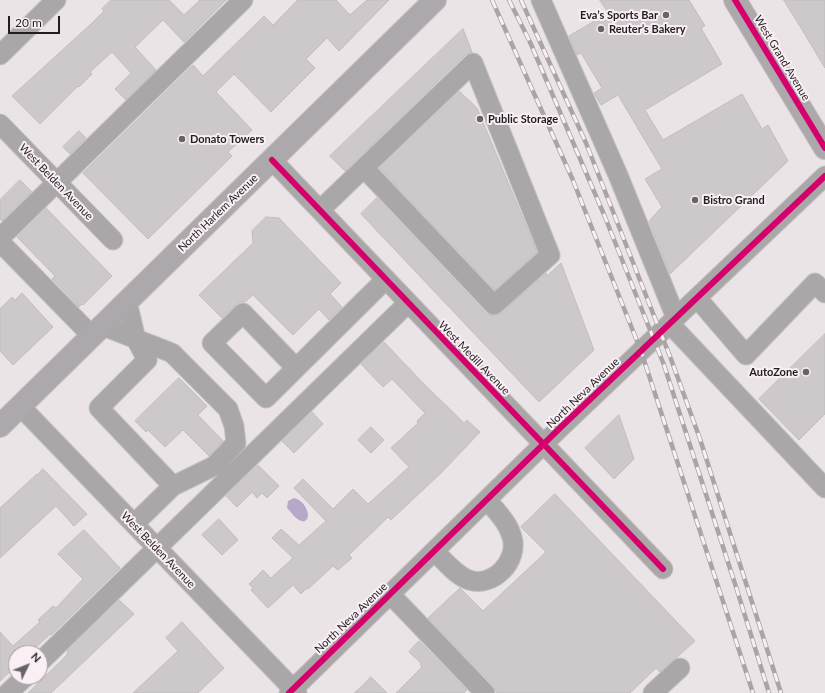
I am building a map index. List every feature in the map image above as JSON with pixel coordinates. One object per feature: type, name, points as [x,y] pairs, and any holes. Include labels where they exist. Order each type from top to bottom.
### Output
[{"type":"main road","name":"North Harlem Avenue","points":[[0,426],[435,0]]},
{"type":"main road","name":"West Grand Avenue","points":[[735,0],[825,148]]},
{"type":"street","points":[[0,55],[56,0]]},
{"type":"street","points":[[0,238],[243,0]]},
{"type":"street","points":[[541,0],[618,175],[673,321],[825,488]]},
{"type":"street","points":[[320,210],[473,63],[550,255],[494,305],[364,168]]},
{"type":"street","name":"West Belden Avenue","points":[[0,124],[113,240]]},
{"type":"street","name":"West Medill Avenue","points":[[272,160],[663,569]]},
{"type":"street","name":"North Neva Avenue","points":[[293,692],[390,594],[543,445],[825,176]]},
{"type":"street","points":[[0,242],[97,331],[136,339],[172,353],[228,409],[234,426],[236,443],[214,466],[173,486],[134,524]]},
{"type":"street","points":[[296,368],[243,313],[212,343],[266,398],[386,279]]},
{"type":"street","points":[[697,298],[746,355],[815,283],[825,293]]},
{"type":"street","points":[[127,302],[136,339],[147,360],[99,408],[173,486]]},
{"type":"street","points":[[48,654],[408,303]]},
{"type":"street","name":"West Belden Avenue","points":[[20,406],[293,692]]},
{"type":"street","points":[[434,551],[464,578],[480,582],[488,580],[507,566],[512,557],[514,548],[513,539],[504,520],[487,500]]},
{"type":"street","points":[[390,594],[485,693]]},
{"type":"street","points":[[653,693],[680,668]]},
{"type":"street","points":[[8,693],[16,685]]},
{"type":"shaded area","points":[[294,498],[304,504],[308,513],[306,520],[299,520],[287,508],[288,501]]},
{"type":"building","points":[[111,0],[169,0],[184,15],[200,0],[226,0],[184,42],[163,20],[135,47],[156,70],[126,100],[115,89],[131,73],[112,52],[90,72],[92,74],[79,87],[78,86],[40,124],[12,96],[91,24],[104,11],[102,9]]},
{"type":"building","points":[[298,0],[336,0],[350,15],[367,0],[389,0],[339,51],[327,38],[306,59],[315,68],[271,112],[234,74],[216,92],[252,130],[228,152],[232,156],[148,239],[83,173],[193,65],[203,76],[264,16],[273,25]]},
{"type":"building","points":[[600,0],[689,0],[705,26],[701,28],[722,64],[645,110],[663,140],[742,94],[762,129],[768,125],[788,161],[670,274],[649,221],[662,207],[645,179],[662,169],[618,95],[601,105],[594,93],[602,88],[581,53],[577,55],[569,36],[608,13]]},
{"type":"building","points":[[784,0],[825,0],[825,68],[801,28]]},
{"type":"building","points":[[463,29],[472,52],[465,55],[345,171],[330,156]]},
{"type":"building","points":[[459,91],[477,108],[537,252],[495,290],[379,168]]},
{"type":"building","points":[[79,131],[86,138],[70,154],[63,147]]},
{"type":"building","points":[[20,180],[32,192],[2,221],[0,219],[0,200]]},
{"type":"building","points":[[377,198],[486,313],[490,315],[496,316],[501,313],[546,273],[547,276],[561,263],[594,350],[539,402],[361,214]]},
{"type":"building","points":[[46,208],[112,276],[83,305],[82,304],[79,307],[52,279],[55,276],[17,237]]},
{"type":"building","points":[[266,217],[279,218],[341,283],[330,294],[342,307],[329,320],[319,309],[293,335],[253,295],[245,302],[240,302],[222,318],[199,295],[253,243],[252,231]]},
{"type":"building","points":[[22,293],[53,327],[13,365],[0,351],[0,309],[12,297],[15,300]]},
{"type":"building","name":"AutoZone","points":[[825,334],[825,414],[799,440],[759,399]]},
{"type":"building","points":[[384,342],[464,423],[467,420],[480,432],[442,472],[391,520],[388,517],[349,555],[352,558],[338,570],[333,566],[301,594],[293,585],[268,608],[251,590],[253,588],[249,584],[263,570],[271,578],[293,558],[272,538],[281,529],[299,545],[326,521],[294,488],[303,479],[333,509],[353,489],[368,504],[409,467],[391,448],[418,423],[417,421],[425,413],[392,379],[383,387],[361,364]]},
{"type":"building","points":[[179,378],[207,406],[198,415],[223,441],[209,456],[183,430],[165,447],[148,430],[146,432],[135,421]]},
{"type":"building","points":[[312,412],[323,424],[294,453],[282,441]]},
{"type":"building","points":[[619,415],[634,459],[614,479],[585,448]]},
{"type":"building","points":[[371,427],[384,440],[371,453],[358,440]]},
{"type":"building","points":[[258,465],[279,486],[267,498],[262,493],[257,498],[252,492],[237,507],[226,496]]},
{"type":"building","points":[[43,469],[87,514],[74,526],[56,506],[0,558],[0,508]]},
{"type":"building","points":[[555,494],[695,641],[660,672],[656,668],[630,693],[497,693],[493,685],[428,618],[460,588],[483,611],[546,552],[521,527]]},
{"type":"building","points":[[219,519],[238,540],[222,555],[202,535]]},
{"type":"building","points":[[84,530],[120,568],[51,635],[50,634],[38,645],[14,645],[40,622],[38,620],[53,606],[56,608],[83,579],[58,554]]},
{"type":"building","points":[[119,600],[134,614],[51,693],[28,693],[36,685],[48,685],[48,674],[66,656],[68,653],[67,651]]},
{"type":"building","points":[[182,622],[224,668],[198,693],[133,693],[178,651],[166,638]]},
{"type":"building","points":[[0,632],[12,645],[8,645],[8,674],[0,681]]},
{"type":"building","points":[[419,641],[467,690],[464,693],[396,693],[422,667],[420,664],[421,663],[409,652]]},
{"type":"building","points":[[371,677],[387,693],[354,693],[362,686]]},
{"type":"railway","points":[[492,0],[572,178],[641,351],[753,693]]},
{"type":"railway","points":[[509,0],[530,42],[605,217],[664,365],[769,693]]},
{"type":"railway","points":[[521,0],[586,143],[671,359],[700,439],[781,693]]},
{"type":"cycle path","points":[[735,0],[825,148]]},
{"type":"cycle path","points":[[272,160],[663,569]]},
{"type":"cycle path","points":[[289,693],[561,427],[825,176]]},
{"type":"place","name":"Eva’s Sports Bar","points":[[666,15]]},
{"type":"place","name":"Reuter’s Bakery","points":[[601,29]]},
{"type":"place","name":"Public Storage","points":[[480,119]]},
{"type":"place","name":"Donato Towers","points":[[182,139]]},
{"type":"place","name":"Bistro Grand","points":[[695,200]]},
{"type":"place","name":"AutoZone","points":[[806,372]]}]
